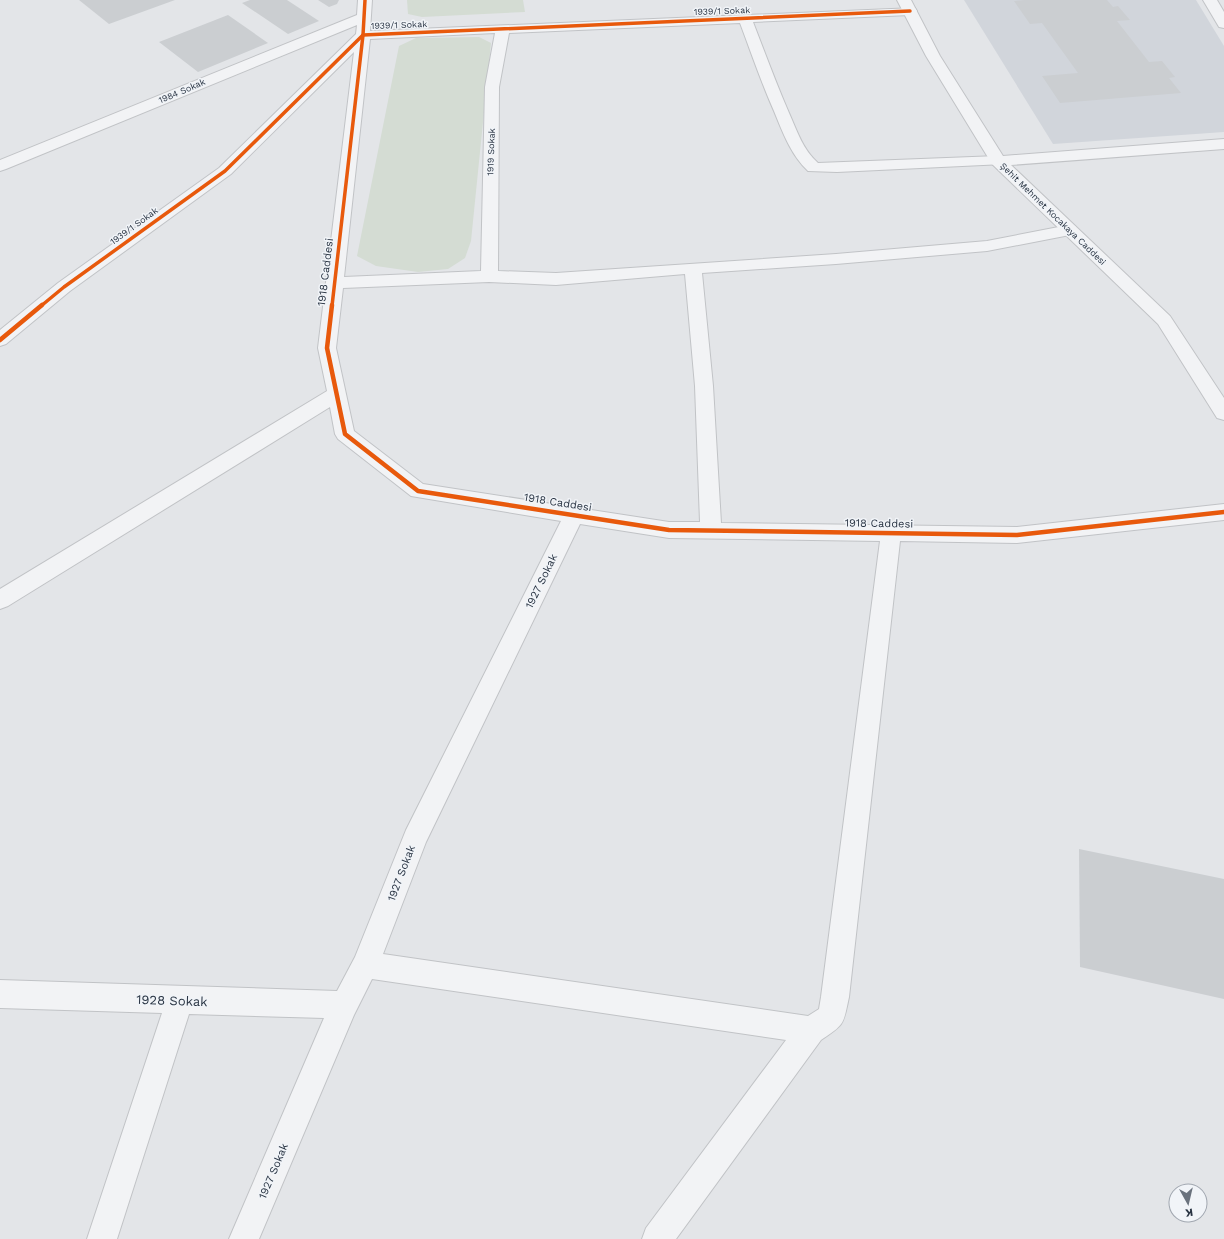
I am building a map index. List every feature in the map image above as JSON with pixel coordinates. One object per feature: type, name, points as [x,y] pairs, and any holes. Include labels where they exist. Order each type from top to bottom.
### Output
[{"type":"street","name":"1918 Caddesi","points":[[365,0],[326,348],[344,434],[418,491],[669,530],[1017,535],[1224,512]]},
{"type":"street","points":[[1210,0],[1224,24]]},
{"type":"street","name":"1939/1 Sokak","points":[[0,340],[64,287],[225,171],[363,26],[503,29],[745,18],[907,6]]},
{"type":"street","name":"Şehit Mehmet Kocakaya Caddesi","points":[[907,6],[933,56],[998,161],[1164,320],[1224,413]]},
{"type":"street","points":[[745,18],[770,85],[793,139],[804,159],[814,168],[860,167],[953,160],[998,161],[1224,144]]},
{"type":"street","name":"1984 Sokak","points":[[0,166],[363,26]]},
{"type":"street","name":"1919 Sokak","points":[[489,276],[492,87],[503,29]]},
{"type":"street","points":[[334,283],[489,276],[556,279],[692,268],[836,259],[987,246],[1069,230]]},
{"type":"street","points":[[692,268],[704,386],[711,530]]},
{"type":"street","points":[[0,600],[336,394]]},
{"type":"street","name":"1927 Sokak","points":[[244,1239],[344,1005],[365,965],[415,838],[574,515]]},
{"type":"street","points":[[657,1239],[811,1030],[831,1017],[835,996],[891,533]]},
{"type":"street","points":[[365,965],[811,1030]]},
{"type":"street","name":"1928 Sokak","points":[[0,994],[344,1005]]},
{"type":"street","points":[[102,1239],[180,1000]]},
{"type":"shaded area","points":[[407,0],[523,0],[525,12],[422,17],[408,14]]},
{"type":"shaded area","points":[[964,0],[1196,0],[1224,46],[1224,132],[1053,144]]},
{"type":"shaded area","points":[[479,37],[491,43],[471,241],[465,258],[448,269],[418,272],[376,266],[357,256],[399,46],[416,38]]},
{"type":"building","points":[[79,0],[175,0],[109,24]]},
{"type":"building","points":[[250,0],[287,0],[319,21],[288,34],[242,3]]},
{"type":"building","points":[[318,0],[339,0],[337,4],[329,7]]},
{"type":"building","points":[[1107,0],[1113,7],[1118,6],[1130,20],[1117,21],[1149,62],[1162,61],[1175,77],[1169,78],[1181,93],[1060,103],[1042,76],[1078,73],[1042,23],[1030,24],[1014,1]]},
{"type":"building","points":[[228,15],[268,43],[198,72],[159,42]]},
{"type":"building","points":[[1079,849],[1224,879],[1224,999],[1080,967]]},
{"type":"cycle path","points":[[365,0],[363,35],[327,348],[345,434],[418,491],[669,530],[1017,535],[1224,512]]},
{"type":"cycle path","points":[[0,340],[64,287],[225,171],[363,35],[910,11]]}]
